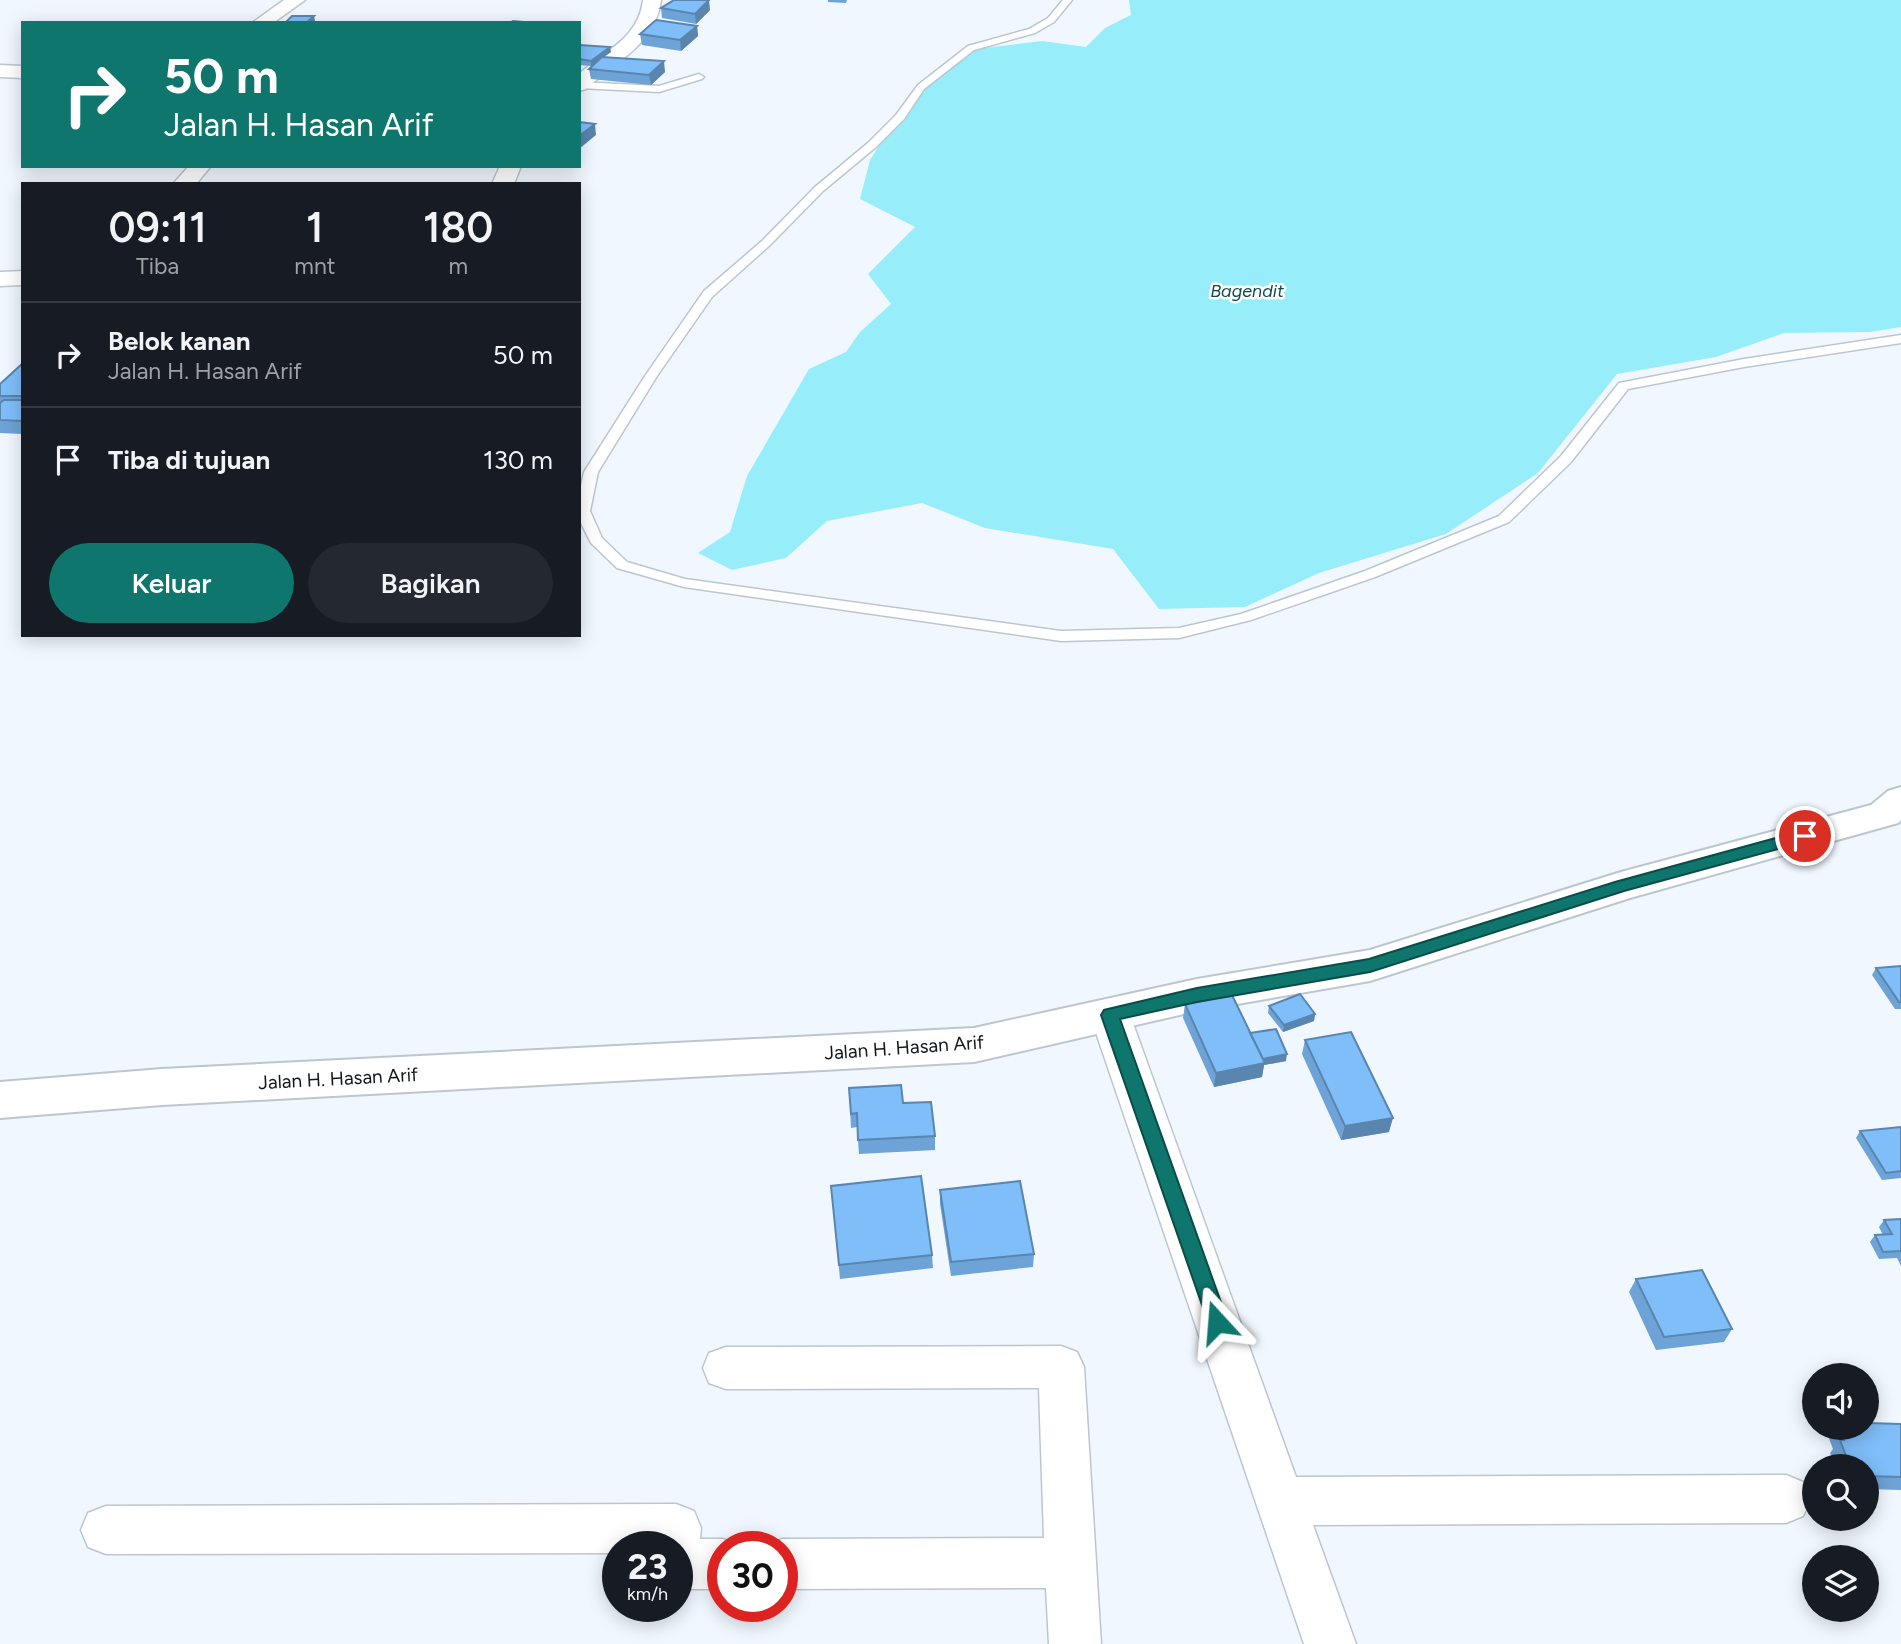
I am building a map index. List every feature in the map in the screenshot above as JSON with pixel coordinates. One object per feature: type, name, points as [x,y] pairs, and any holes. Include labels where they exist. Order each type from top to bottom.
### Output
[{"type":"main road","name":"Jalan H. Hasan Arif","points":[[0,1100],[162,1087],[974,1045],[1197,995],[1370,965],[1621,886],[1884,814],[1901,800]]},
{"type":"street","points":[[264,21],[296,0]]},
{"type":"street","points":[[581,83],[648,26],[652,0]]},
{"type":"street","points":[[0,71],[21,72]]},
{"type":"street","points":[[186,182],[199,168]]},
{"type":"street","points":[[0,279],[21,278]]},
{"type":"street","points":[[1110,1015],[1330,1644]]},
{"type":"street","points":[[726,1368],[1061,1367],[1076,1644]]},
{"type":"street","points":[[1280,1501],[1786,1499]]},
{"type":"street","points":[[106,1530],[676,1528],[676,1531]]},
{"type":"street","points":[[798,1564],[1071,1563]]},
{"type":"lane","points":[[1068,0],[1051,20],[1032,31],[971,48],[921,87],[900,117],[872,145],[819,189],[766,243],[708,294],[651,376],[592,472],[583,511],[596,540],[622,565],[684,583],[1061,636],[1179,633],[1246,617],[1370,575],[1504,519],[1566,459],[1623,386],[1744,363],[1901,339]]},
{"type":"lane","points":[[581,85],[659,89],[699,76]]},
{"type":"water","name":"Bagendit","points":[[1129,0],[1901,0],[1901,327],[1870,332],[1784,333],[1716,357],[1617,374],[1538,473],[1446,534],[1319,573],[1245,607],[1159,609],[1113,549],[985,528],[922,503],[827,521],[786,558],[732,570],[698,553],[730,532],[747,476],[809,369],[846,352],[860,332],[891,304],[868,274],[915,227],[860,199],[870,160],[918,84],[960,51],[1042,41],[1086,47],[1105,28],[1131,15]]},
{"type":"building","points":[[674,0],[709,0],[695,14],[661,8]]},
{"type":"building","points":[[292,16],[314,16],[308,21],[287,21]]},
{"type":"building","points":[[656,20],[697,26],[680,40],[640,34]]},
{"type":"building","points":[[581,45],[610,47],[591,61],[581,59]]},
{"type":"building","points":[[602,57],[664,61],[649,75],[589,69]]},
{"type":"building","points":[[581,122],[595,124],[581,134]]},
{"type":"building","points":[[21,365],[21,396],[0,396],[0,384]]},
{"type":"building","points":[[4,400],[21,400],[21,421],[0,420],[0,403]]},
{"type":"building","points":[[1901,966],[1901,1002],[1899,1002],[1876,968]]},
{"type":"building","points":[[1300,994],[1315,1014],[1284,1025],[1269,1006]]},
{"type":"building","points":[[1232,995],[1265,1063],[1216,1073],[1185,1004]]},
{"type":"building","points":[[1276,1029],[1287,1054],[1263,1059],[1250,1033]]},
{"type":"building","points":[[1351,1032],[1393,1118],[1345,1126],[1305,1040]]},
{"type":"building","points":[[901,1085],[903,1103],[931,1102],[935,1136],[858,1140],[857,1113],[851,1114],[849,1088]]},
{"type":"building","points":[[1901,1127],[1901,1171],[1886,1173],[1860,1131]]},
{"type":"building","points":[[921,1176],[932,1255],[839,1265],[831,1186]]},
{"type":"building","points":[[1020,1181],[1034,1254],[951,1262],[940,1190]]},
{"type":"building","points":[[1901,1219],[1901,1251],[1883,1252],[1875,1235],[1892,1234],[1884,1220]]},
{"type":"building","points":[[1702,1270],[1732,1329],[1664,1337],[1636,1279]]},
{"type":"building","points":[[1879,1423],[1901,1424],[1901,1477],[1879,1476],[1879,1454],[1845,1454],[1840,1440],[1879,1440]]},
{"type":"route","points":[[1217,1322],[1110,1015],[1197,995],[1370,965],[1621,886],[1805,836]]}]
